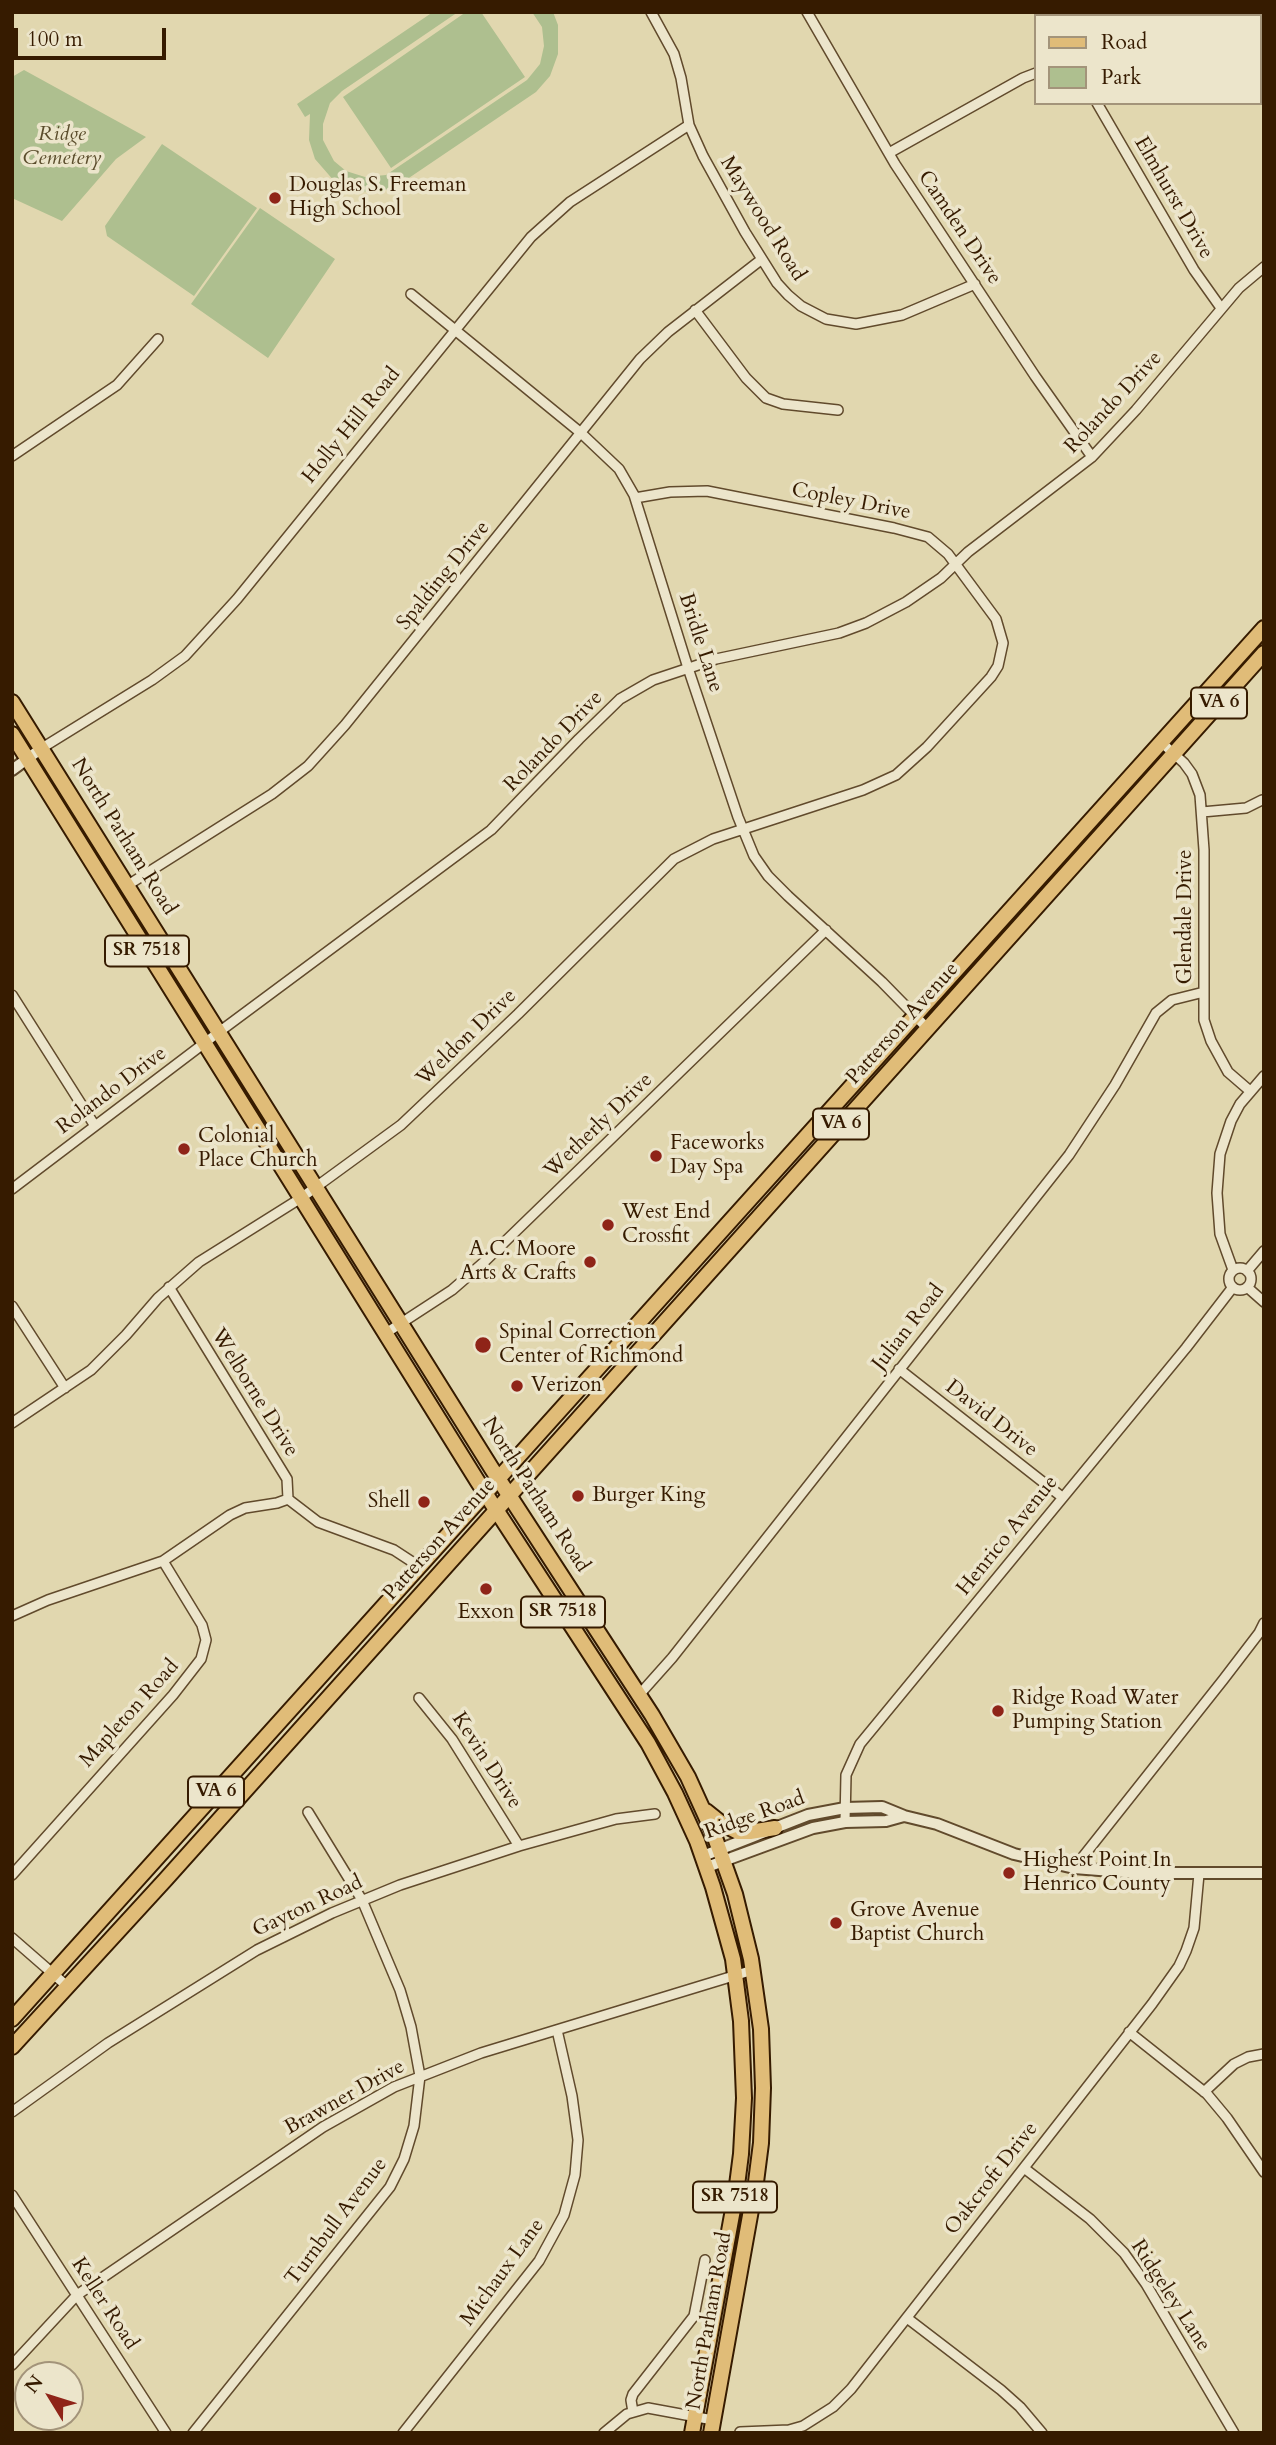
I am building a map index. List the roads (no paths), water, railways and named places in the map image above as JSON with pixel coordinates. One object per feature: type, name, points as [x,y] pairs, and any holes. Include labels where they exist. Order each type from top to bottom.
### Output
[{"type":"main road","name":"Patterson Avenue","points":[[12,2019],[1264,628]]},
{"type":"main road","name":"Patterson Avenue","points":[[12,2047],[166,1879],[1264,653]]},
{"type":"main road","name":"North Parham Road","points":[[12,702],[499,1479],[639,1695],[669,1743],[704,1809],[741,1915],[753,1970],[762,2048],[761,2143],[756,2182],[712,2426]]},
{"type":"main road","name":"North Parham Road","points":[[13,739],[485,1493],[630,1715],[667,1777],[705,1861],[725,1927],[735,1975],[744,2061],[742,2145],[735,2197],[692,2433]]},
{"type":"main road","points":[[630,1715],[637,1711],[642,1713],[657,1737],[669,1743]]},
{"type":"main road","points":[[704,1809],[738,1832],[775,1828]]},
{"type":"street","name":"Maywood Road","points":[[651,12],[674,54],[689,125],[703,156],[777,282],[801,306],[826,319],[844,324],[872,323],[902,315],[975,284]]},
{"type":"street","name":"Camden Drive","points":[[807,12],[889,153],[1066,422],[1092,457]]},
{"type":"street","points":[[889,153],[1034,74]]},
{"type":"street","name":"Elmhurst Drive","points":[[1098,105],[1194,270],[1221,308]]},
{"type":"street","name":"Holly Hill Road","points":[[12,770],[169,669],[206,635],[505,267],[553,215],[689,125]]},
{"type":"street","name":"Spalding Drive","points":[[128,885],[272,794],[308,766],[345,725],[640,359],[668,332],[762,259]]},
{"type":"street","name":"Rolando Drive","points":[[12,1189],[491,830],[620,699],[653,680],[688,668],[742,653],[839,634],[866,624],[906,602],[941,578],[968,552],[1092,457],[1136,410],[1239,288],[1264,267]]},
{"type":"street","name":"Bridle Lane","points":[[411,294],[581,433],[619,469],[635,498],[688,668],[754,856],[768,876],[928,1028]]},
{"type":"street","points":[[695,310],[746,378],[766,398],[783,404],[838,410]]},
{"type":"street","points":[[12,456],[117,385],[159,339]]},
{"type":"street","name":"Copley Drive","points":[[635,498],[670,492],[707,491],[928,537],[940,546],[996,619],[1003,643],[1002,655],[991,677],[958,713]]},
{"type":"street","name":"Weldon Drive","points":[[12,1423],[91,1370],[169,1287],[199,1262],[301,1198],[401,1125],[518,1014],[674,859],[703,844],[743,829],[884,782],[904,769],[958,713]]},
{"type":"street","points":[[13,739],[43,748]]},
{"type":"street","name":"Glendale Drive","points":[[1161,742],[1192,774],[1200,795],[1206,943],[1204,1020],[1211,1041],[1228,1072],[1251,1091]]},
{"type":"street","points":[[1202,812],[1246,808],[1262,800]]},
{"type":"street","name":"Wetherly Drive","points":[[386,1334],[452,1290],[483,1264],[826,930]]},
{"type":"street","name":"Julian Road","points":[[639,1695],[672,1658],[1069,1155],[1115,1085],[1156,1013],[1172,1000],[1204,992]]},
{"type":"street","points":[[12,995],[94,1126]]},
{"type":"street","points":[[1233,1269],[1220,1234],[1217,1175],[1223,1142],[1231,1121],[1264,1076]]},
{"type":"street","points":[[1247,1271],[1264,1251]]},
{"type":"street","points":[[1241,1267],[1247,1271],[1251,1280],[1247,1287],[1240,1290],[1233,1287],[1228,1278],[1233,1269],[1241,1267]]},
{"type":"street","name":"Welborne Drive","points":[[169,1287],[287,1479],[288,1499]]},
{"type":"street","name":"Henrico Avenue","points":[[845,1822],[846,1775],[860,1744],[1186,1348],[1233,1287]]},
{"type":"street","points":[[1247,1287],[1264,1302]]},
{"type":"street","points":[[12,1306],[65,1388]]},
{"type":"street","name":"David Drive","points":[[899,1369],[1062,1497]]},
{"type":"street","points":[[12,1616],[48,1600],[163,1561],[230,1515],[245,1508],[288,1499],[318,1522],[394,1550],[420,1567]]},
{"type":"street","name":"Mapleton Road","points":[[12,1875],[179,1688],[201,1659],[206,1640],[202,1625],[163,1561]]},
{"type":"street","points":[[1074,1868],[1223,1680],[1264,1623]]},
{"type":"street","name":"Kevin Drive","points":[[419,1698],[452,1739],[519,1846]]},
{"type":"street","name":"Ridge Road","points":[[722,1855],[775,1828],[808,1815],[845,1808],[883,1807],[904,1816],[937,1824],[1014,1854],[1074,1868],[1138,1874],[1264,1873]]},
{"type":"street","name":"Turnbull Avenue","points":[[193,2433],[390,2187],[409,2147],[414,2126],[420,2076],[411,2027],[400,1990],[362,1900],[308,1812]]},
{"type":"street","name":"Gayton Road","points":[[12,2112],[108,2043],[257,1950],[362,1900],[519,1846],[616,1819],[655,1814]]},
{"type":"street","name":"Ridge Road","points":[[705,1861],[813,1828],[845,1822],[886,1821],[904,1816]]},
{"type":"street","name":"Oakcroft Drive","points":[[740,2432],[789,2430],[817,2419],[851,2389],[1152,2004],[1186,1951],[1194,1928],[1199,1874]]},
{"type":"street","points":[[12,1938],[67,1986]]},
{"type":"street","name":"Brawner Drive","points":[[12,2365],[77,2295],[323,2127],[394,2087],[481,2053],[753,1970]]},
{"type":"street","name":"Michaux Lane","points":[[403,2433],[539,2261],[564,2216],[575,2175],[578,2140],[572,2096],[557,2030]]},
{"type":"street","points":[[1129,2032],[1204,2092],[1227,2118],[1264,2172]]},
{"type":"street","points":[[1204,2092],[1234,2064],[1248,2057],[1264,2054]]},
{"type":"street","name":"Ridgeley Lane","points":[[1024,2168],[1090,2219],[1124,2253],[1146,2284],[1234,2433]]},
{"type":"street","name":"Keller Road","points":[[12,2194],[166,2433]]},
{"type":"street","points":[[633,2412],[633,2394],[694,2316],[705,2260]]},
{"type":"street","points":[[907,2318],[1001,2390],[1042,2433]]},
{"type":"street","points":[[604,2433],[619,2418],[633,2412],[657,2409],[695,2416],[712,2426]]},
{"type":"place","name":"Douglas S. Freeman High School","points":[[275,198]]},
{"type":"place","name":"Colonial Place Church","points":[[184,1149]]},
{"type":"place","name":"Faceworks Day Spa","points":[[656,1156]]},
{"type":"place","name":"West End Crossfit","points":[[608,1225]]},
{"type":"place","name":"A.C. Moore Arts & Crafts","points":[[590,1262]]},
{"type":"place","name":"Spinal Correction Center of Richmond","points":[[483,1345]]},
{"type":"place","name":"Verizon","points":[[517,1386]]},
{"type":"place","name":"Burger King","points":[[578,1496]]},
{"type":"place","name":"Shell","points":[[424,1502]]},
{"type":"place","name":"Exxon","points":[[486,1589]]},
{"type":"place","name":"Ridge Road Water Pumping Station","points":[[998,1711]]},
{"type":"place","name":"Highest Point In Henrico County","points":[[1009,1873]]},
{"type":"place","name":"Grove Avenue Baptist Church","points":[[836,1923]]},
{"type":"park label","name":"Ridge Cemetery","points":[[62,147]]}]
